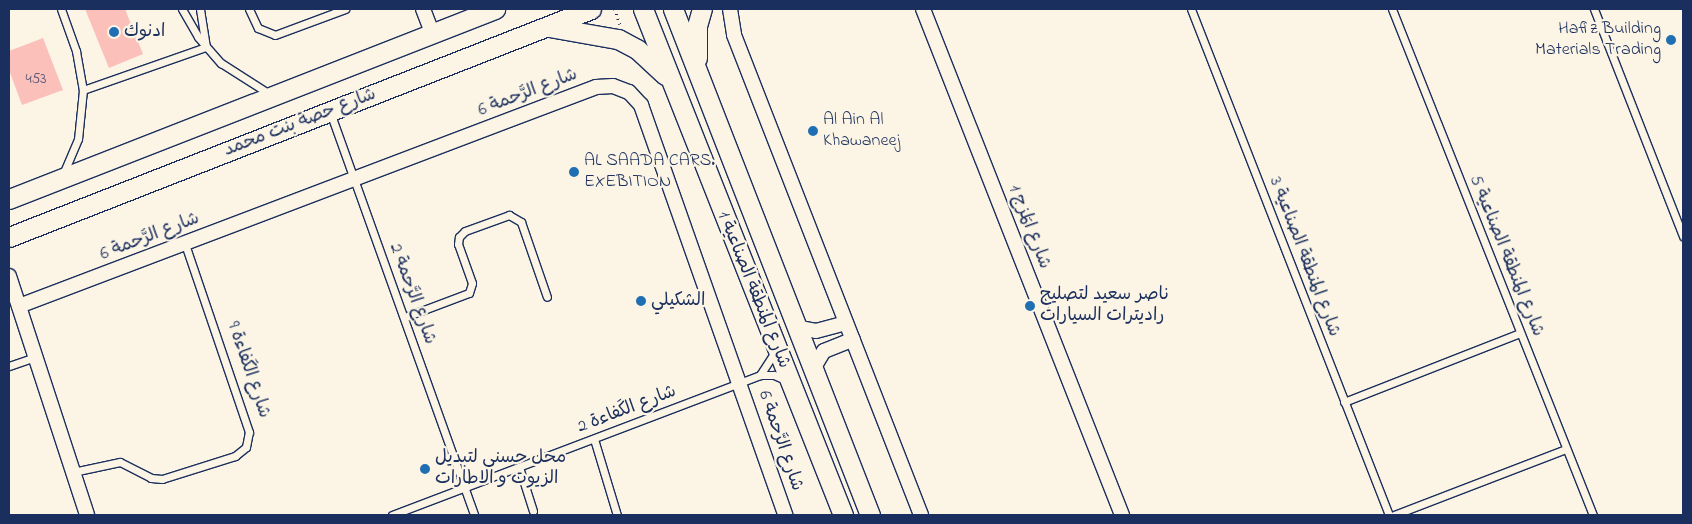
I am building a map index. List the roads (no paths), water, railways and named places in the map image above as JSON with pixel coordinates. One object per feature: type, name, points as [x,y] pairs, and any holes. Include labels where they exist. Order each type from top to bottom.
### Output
[{"type":"main road","name":"شارع حصة بنت محمد","points":[[9,237],[592,9]]},
{"type":"main road","name":"شارع المنطقة الصناعية 1","points":[[643,9],[791,384],[833,506],[842,515]]},
{"type":"main road","name":"شارع المنطقة الصناعية 1","points":[[673,9],[869,514]]},
{"type":"main road","points":[[699,74],[696,39],[702,9]]},
{"type":"main road","name":"شارع حصة بنت محمد","points":[[9,199],[492,10]]},
{"type":"main road","points":[[546,26],[600,33],[625,42],[647,58],[672,82]]},
{"type":"main road","points":[[833,506],[853,497],[869,514]]},
{"type":"street","points":[[422,9],[432,33]]},
{"type":"street","points":[[730,9],[734,35],[922,515]]},
{"type":"street","name":"شارع المَزج 1","points":[[923,9],[1122,515]]},
{"type":"street","name":"شارع الرَّحمة 6","points":[[19,306],[596,87],[622,88],[641,105],[785,515]]},
{"type":"street","points":[[9,276],[87,515]]},
{"type":"street","points":[[796,327],[816,331],[846,322]]},
{"type":"street","points":[[812,369],[824,351],[853,339]]},
{"type":"lane","points":[[60,179],[78,139],[84,90],[78,58],[61,9]]},
{"type":"lane","points":[[182,9],[206,47],[233,73],[273,96]]},
{"type":"lane","points":[[200,9],[206,47]]},
{"type":"lane","points":[[249,9],[258,28],[275,35],[345,9]]},
{"type":"lane","name":"شارع المنطقة الصناعية 3","points":[[1191,9],[1389,515]]},
{"type":"lane","name":"شارع المنطقة الصناعية 5","points":[[1392,9],[1593,515]]},
{"type":"lane","points":[[1594,9],[1683,236]]},
{"type":"lane","points":[[84,90],[206,47]]},
{"type":"lane","name":"شارع الرَّحمة 2","points":[[330,111],[466,487],[474,515]]},
{"type":"lane","points":[[405,317],[469,293],[472,283],[458,244],[459,236],[465,231],[510,215],[521,222],[547,297]]},
{"type":"lane","name":"شارع الكَفاءة 9","points":[[73,472],[120,462],[151,478],[162,479],[236,456],[246,447],[249,432],[185,244]]},
{"type":"lane","points":[[1344,402],[1520,333]]},
{"type":"lane","points":[[760,375],[776,348]]},
{"type":"lane","points":[[9,366],[35,357]]},
{"type":"lane","points":[[760,375],[774,375],[791,384]]},
{"type":"lane","name":"شارع الكَفاءة 2","points":[[392,515],[404,513],[466,487],[760,375]]},
{"type":"lane","points":[[594,439],[617,515]]},
{"type":"lane","points":[[1394,515],[1566,449]]},
{"type":"lane","points":[[518,467],[533,511]]},
{"type":"place","name":"ادنوك","points":[[114,32]]},
{"type":"place","name":"Hafiz Building Materials Trading","points":[[1671,40]]},
{"type":"place","name":"Al Ain Al Khawaneej","points":[[813,131]]},
{"type":"place","name":"AL SAADA CARS. EXEBITION","points":[[574,172]]},
{"type":"place","name":"الشكيلي","points":[[641,301]]},
{"type":"place","name":"ناصر سعيد لتصليح راديترات السيارات","points":[[1030,306]]},
{"type":"place","name":"محل حسنى لتبديل الزيوت و الاطارات","points":[[425,469]]}]
